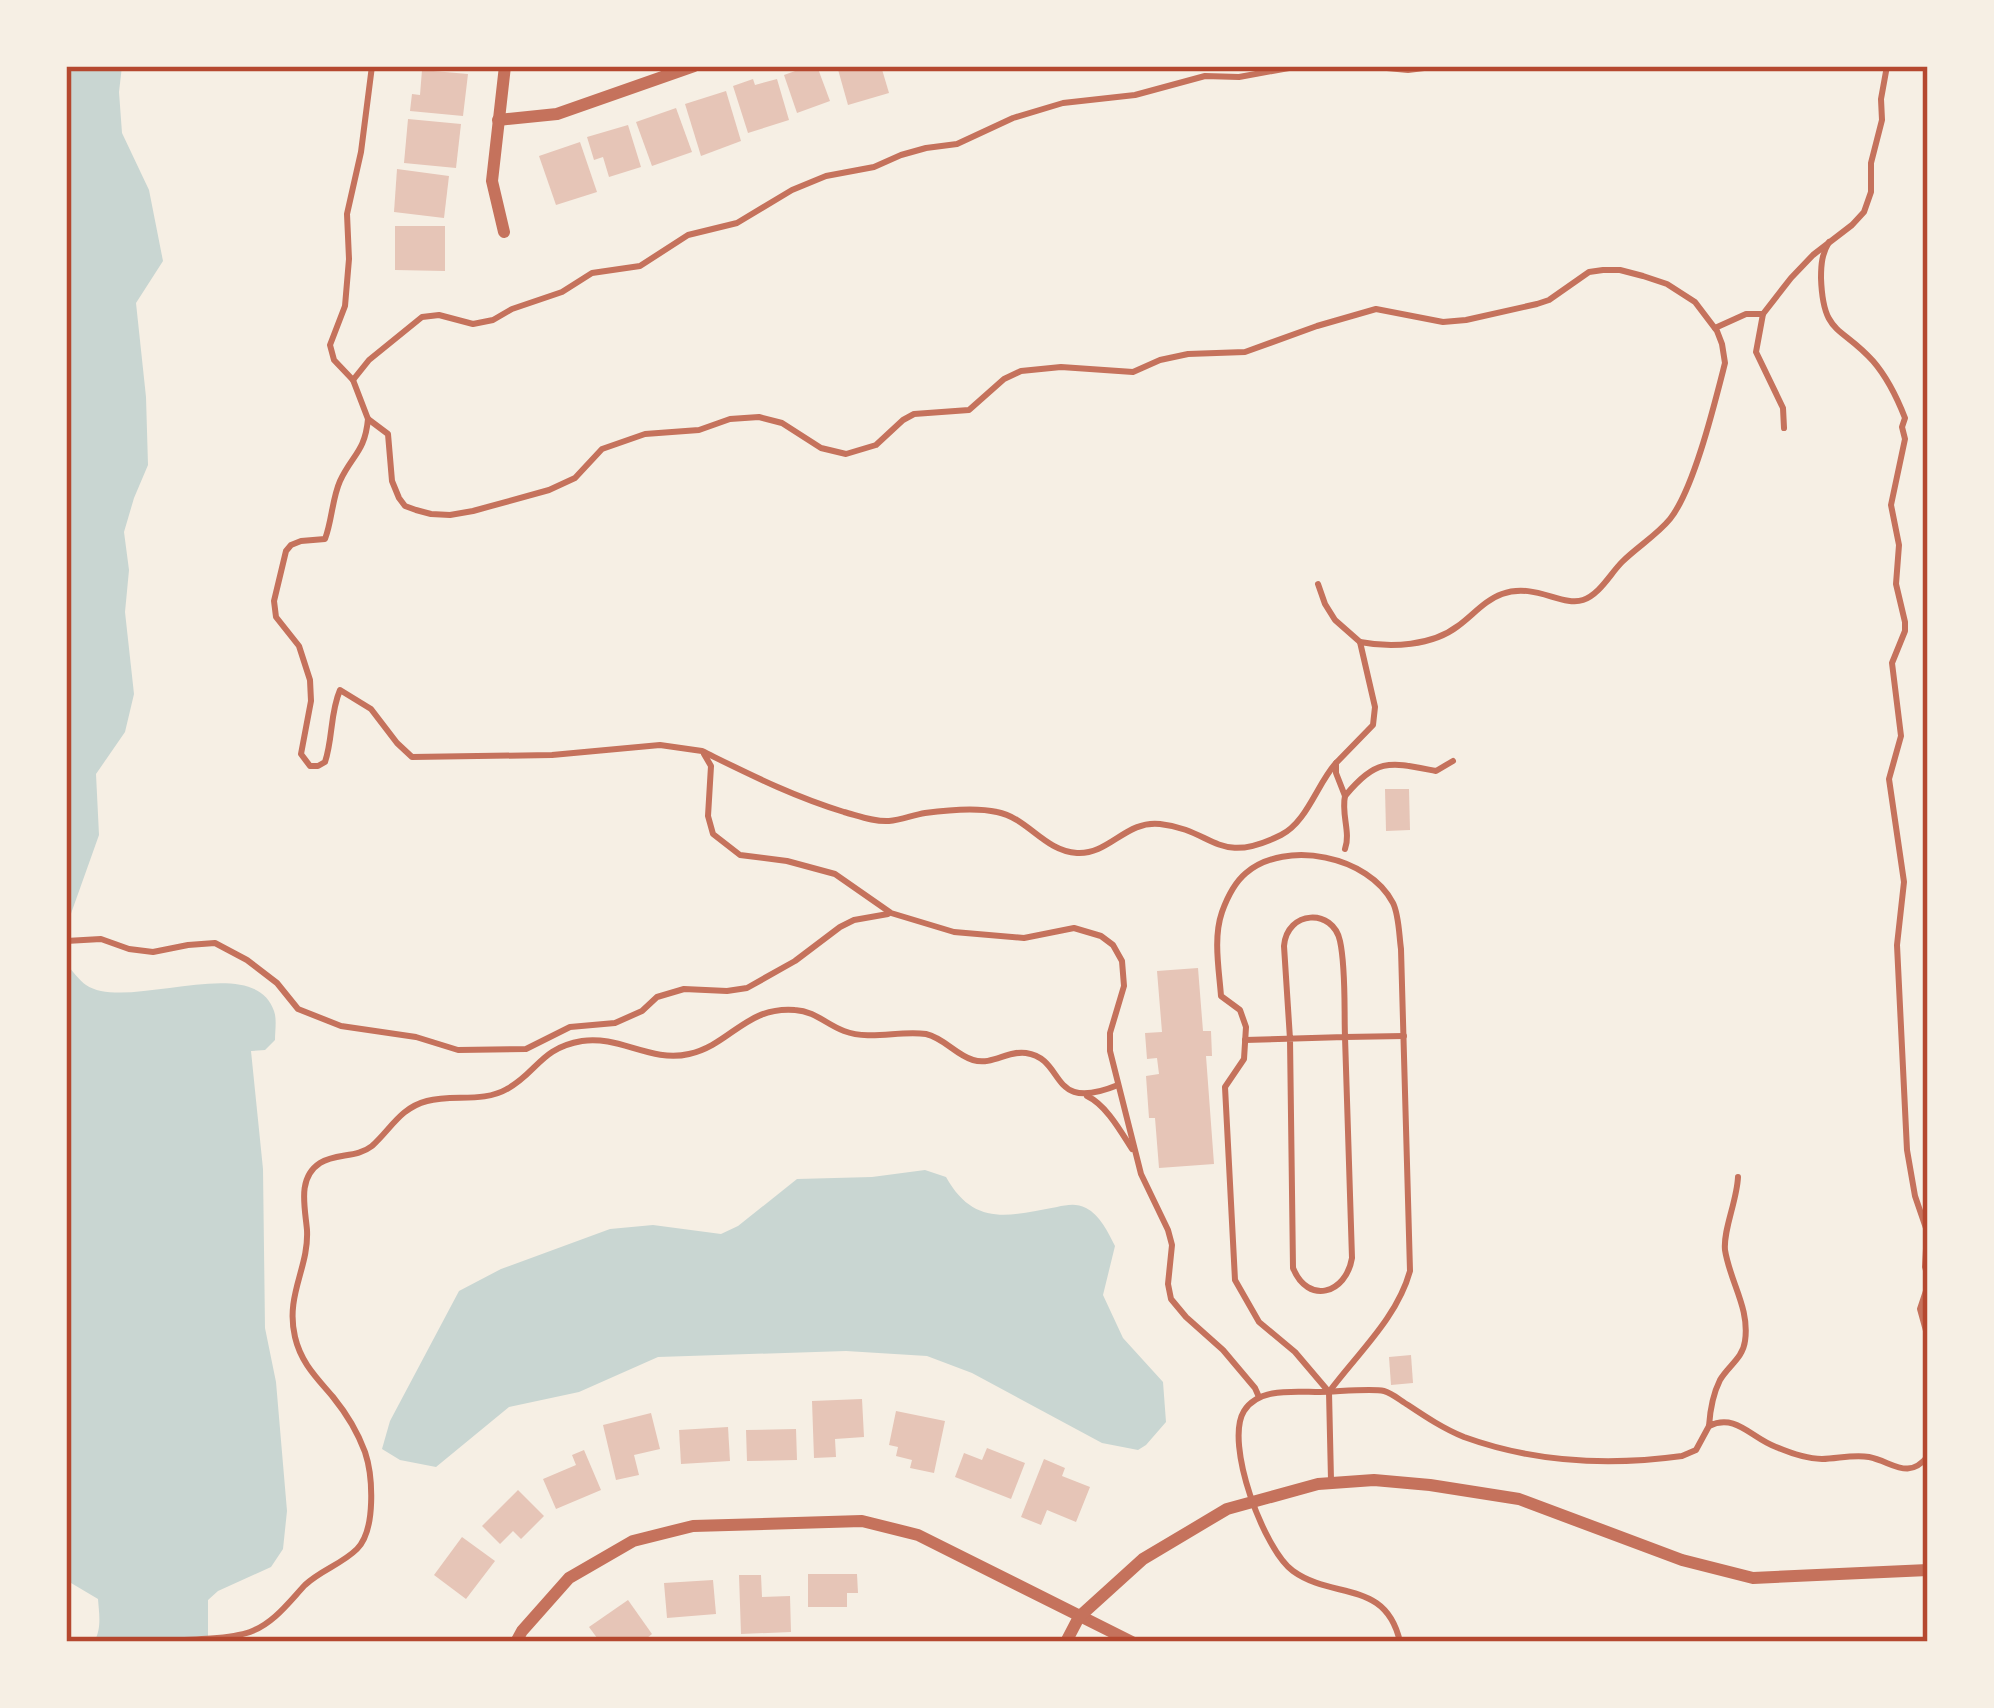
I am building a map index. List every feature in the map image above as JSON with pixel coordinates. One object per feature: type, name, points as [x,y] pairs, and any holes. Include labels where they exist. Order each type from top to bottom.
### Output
[{"type":"street","points":[[504,232],[491,181],[506,66]]},
{"type":"street","points":[[498,120],[557,113],[694,66]]},
{"type":"street","points":[[1066,1642],[1079,1617],[1143,1559],[1227,1509],[1331,1483],[1374,1480],[1519,1499],[1682,1560],[1753,1578],[1928,1570]]},
{"type":"street","points":[[516,1642],[569,1578],[633,1540],[693,1526],[862,1521],[918,1535],[1132,1642]]},
{"type":"lane","points":[[372,66],[362,152],[347,214],[345,306],[330,346],[368,418],[388,434],[392,481],[399,498],[405,506],[431,514],[473,512],[549,490],[575,478],[602,449],[645,434],[699,430],[730,419],[759,417],[782,423],[820,448],[846,454],[876,445],[914,414],[969,410],[1004,379],[1021,371],[1061,367],[1133,372],[1188,354],[1245,352],[1376,309],[1442,322],[1466,320],[1537,304],[1588,272],[1620,270],[1683,292],[1715,328],[1725,363],[1678,507],[1596,592],[1574,601],[1517,590],[1498,595],[1449,633],[1420,642],[1377,645],[1360,642],[1335,620],[1318,584]]},
{"type":"lane","points":[[352,380],[422,317],[439,315],[473,324],[493,320],[562,292],[592,273],[640,266],[688,236],[737,223],[778,197],[826,176],[957,144],[998,124],[1063,103],[1113,99],[1191,78],[1239,77],[1300,66]]},
{"type":"lane","points":[[1366,66],[1408,70],[1440,66]]},
{"type":"lane","points":[[1784,428],[1783,408],[1756,352],[1763,314],[1791,278],[1852,225],[1868,203],[1887,66]]},
{"type":"lane","points":[[1829,242],[1821,266],[1823,310],[1838,331],[1875,362],[1905,418],[1891,505],[1899,545],[1896,584],[1905,622],[1892,668],[1901,736],[1888,779],[1904,882],[1897,945],[1907,1150],[1927,1231],[1928,1281],[1920,1309],[1928,1338]]},
{"type":"lane","points":[[1715,328],[1746,314],[1763,314]]},
{"type":"lane","points":[[368,418],[364,443],[339,483],[325,539],[291,544],[275,593],[276,617],[299,646],[310,680],[301,754],[310,766],[325,762],[340,690],[371,709],[405,751],[422,759],[552,755],[660,745],[702,751],[797,798],[869,819],[887,821],[959,810],[999,812],[1016,818],[1051,846],[1077,853],[1102,848],[1141,824],[1161,824],[1230,849],[1272,838],[1298,822],[1324,776],[1373,725],[1360,642]]},
{"type":"lane","points":[[702,751],[711,766],[708,816],[712,834],[740,855],[835,874],[891,914],[954,932],[1024,938],[1074,928],[1114,945],[1122,961],[1124,986],[1110,1033],[1110,1052],[1141,1174]]},
{"type":"lane","points":[[1345,849],[1342,809],[1346,796],[1372,768],[1402,763],[1436,771],[1453,760]]},
{"type":"lane","points":[[1336,763],[1346,796]]},
{"type":"lane","points":[[1329,1392],[1404,1294],[1410,1270],[1401,949],[1394,904],[1367,872],[1337,859],[1276,858],[1247,872],[1231,890],[1217,933],[1221,996],[1240,1010],[1246,1027],[1244,1060],[1225,1087],[1235,1280],[1259,1322],[1295,1352],[1329,1392],[1331,1483]]},
{"type":"lane","points":[[66,941],[101,939],[129,950],[153,952],[215,943],[248,960],[277,983],[298,1009],[341,1026],[416,1037],[458,1050],[526,1048],[570,1027],[615,1023],[642,1011],[657,997],[684,989],[747,988],[795,961],[840,927],[891,914]]},
{"type":"lane","points":[[1303,918],[1330,923],[1340,938],[1345,1037],[1352,1258],[1343,1282],[1320,1291],[1307,1288],[1294,1268],[1285,932],[1303,918]]},
{"type":"lane","points":[[133,1642],[249,1633],[276,1616],[317,1575],[356,1550],[367,1532],[371,1485],[364,1449],[341,1408],[299,1353],[293,1326],[293,1296],[307,1244],[305,1183],[316,1166],[366,1150],[402,1113],[420,1103],[507,1089],[555,1049],[578,1041],[600,1040],[673,1057],[700,1051],[748,1019],[779,1010],[811,1013],[845,1032],[864,1036],[927,1035],[979,1062],[1027,1053],[1077,1094],[1094,1098],[1131,1147],[1168,1230],[1172,1299],[1223,1350],[1258,1397]]},
{"type":"lane","points":[[1245,1040],[1404,1036]]},
{"type":"lane","points":[[1077,1094],[1100,1094],[1118,1085]]},
{"type":"lane","points":[[1400,1642],[1396,1622],[1374,1600],[1312,1581],[1279,1558],[1254,1502],[1237,1439],[1246,1406],[1277,1392],[1387,1391],[1436,1424],[1514,1452],[1585,1461],[1682,1456],[1696,1450],[1709,1426],[1717,1387],[1744,1350],[1746,1338],[1743,1307],[1725,1251],[1738,1177]]},
{"type":"lane","points":[[1709,1426],[1734,1422],[1754,1438],[1817,1460],[1865,1456],[1915,1468],[1928,1456]]},
{"type":"shaded area","points":[[66,66],[122,66],[122,133],[149,190],[163,261],[136,303],[148,465],[124,532],[129,570],[125,612],[134,694],[125,732],[96,774],[99,835],[66,936]]},
{"type":"shaded area","points":[[66,964],[86,985],[105,992],[242,985],[262,994],[275,1014],[275,1040],[265,1050],[251,1051],[263,1169],[265,1328],[276,1382],[287,1511],[283,1549],[271,1567],[208,1600],[208,1642],[94,1642],[98,1599],[66,1580]]},
{"type":"shaded area","points":[[925,1170],[946,1177],[968,1204],[981,1211],[1008,1215],[1075,1205],[1099,1219],[1115,1246],[1103,1295],[1123,1338],[1163,1382],[1166,1422],[1146,1445],[1138,1450],[1102,1443],[972,1373],[927,1356],[846,1351],[658,1357],[579,1392],[509,1407],[436,1467],[400,1460],[382,1449],[390,1421],[459,1291],[501,1269],[610,1229],[653,1225],[721,1234],[797,1179]]},
{"type":"building","points":[[817,66],[830,101],[797,113],[784,75]]},
{"type":"building","points":[[837,66],[881,66],[889,93],[848,105]]},
{"type":"building","points":[[422,70],[468,74],[463,116],[410,111],[412,94],[420,95]]},
{"type":"building","points":[[753,79],[755,85],[777,79],[789,120],[748,133],[733,86]]},
{"type":"building","points":[[726,91],[741,141],[701,156],[685,104]]},
{"type":"building","points":[[676,108],[692,152],[652,166],[636,122]]},
{"type":"building","points":[[408,119],[461,124],[456,168],[404,163]]},
{"type":"building","points":[[628,125],[641,167],[609,177],[603,157],[594,160],[587,137]]},
{"type":"building","points":[[580,142],[597,192],[556,205],[539,156]]},
{"type":"building","points":[[397,169],[449,176],[444,218],[394,212]]},
{"type":"building","points":[[395,226],[445,226],[445,271],[395,270]]},
{"type":"building","points":[[1385,789],[1409,789],[1410,830],[1386,831]]},
{"type":"building","points":[[1198,968],[1203,1031],[1211,1031],[1212,1056],[1206,1056],[1214,1164],[1159,1168],[1146,1076],[1159,1074],[1157,1058],[1147,1059],[1145,1033],[1162,1032],[1157,971]]},
{"type":"building","points":[[1411,1355],[1413,1383],[1391,1385],[1389,1357]]},
{"type":"building","points":[[862,1399],[864,1437],[835,1439],[836,1457],[814,1458],[812,1401]]},
{"type":"building","points":[[896,1411],[945,1421],[934,1473],[910,1468],[912,1460],[896,1456],[898,1447],[889,1445]]},
{"type":"building","points":[[651,1413],[660,1449],[634,1455],[639,1475],[616,1480],[603,1425]]},
{"type":"building","points":[[728,1427],[730,1461],[681,1464],[679,1430]]},
{"type":"building","points":[[796,1429],[797,1460],[747,1461],[746,1430]]},
{"type":"building","points":[[987,1448],[1025,1463],[1011,1499],[955,1477],[964,1453],[982,1460]]},
{"type":"building","points":[[584,1450],[601,1490],[556,1509],[543,1479],[576,1465],[572,1455]]},
{"type":"building","points":[[1044,1459],[1065,1468],[1062,1476],[1090,1487],[1076,1522],[1047,1510],[1041,1525],[1021,1517]]},
{"type":"building","points":[[518,1490],[544,1516],[521,1539],[513,1531],[500,1544],[482,1526]]},
{"type":"building","points":[[462,1537],[495,1561],[466,1599],[434,1575]]},
{"type":"building","points":[[808,1574],[857,1574],[858,1593],[847,1593],[847,1607],[808,1607]]},
{"type":"building","points":[[739,1575],[761,1575],[762,1597],[790,1596],[791,1632],[741,1634]]},
{"type":"building","points":[[713,1580],[716,1614],[667,1618],[664,1583]]},
{"type":"building","points":[[628,1600],[652,1634],[642,1642],[600,1642],[589,1627]]}]
